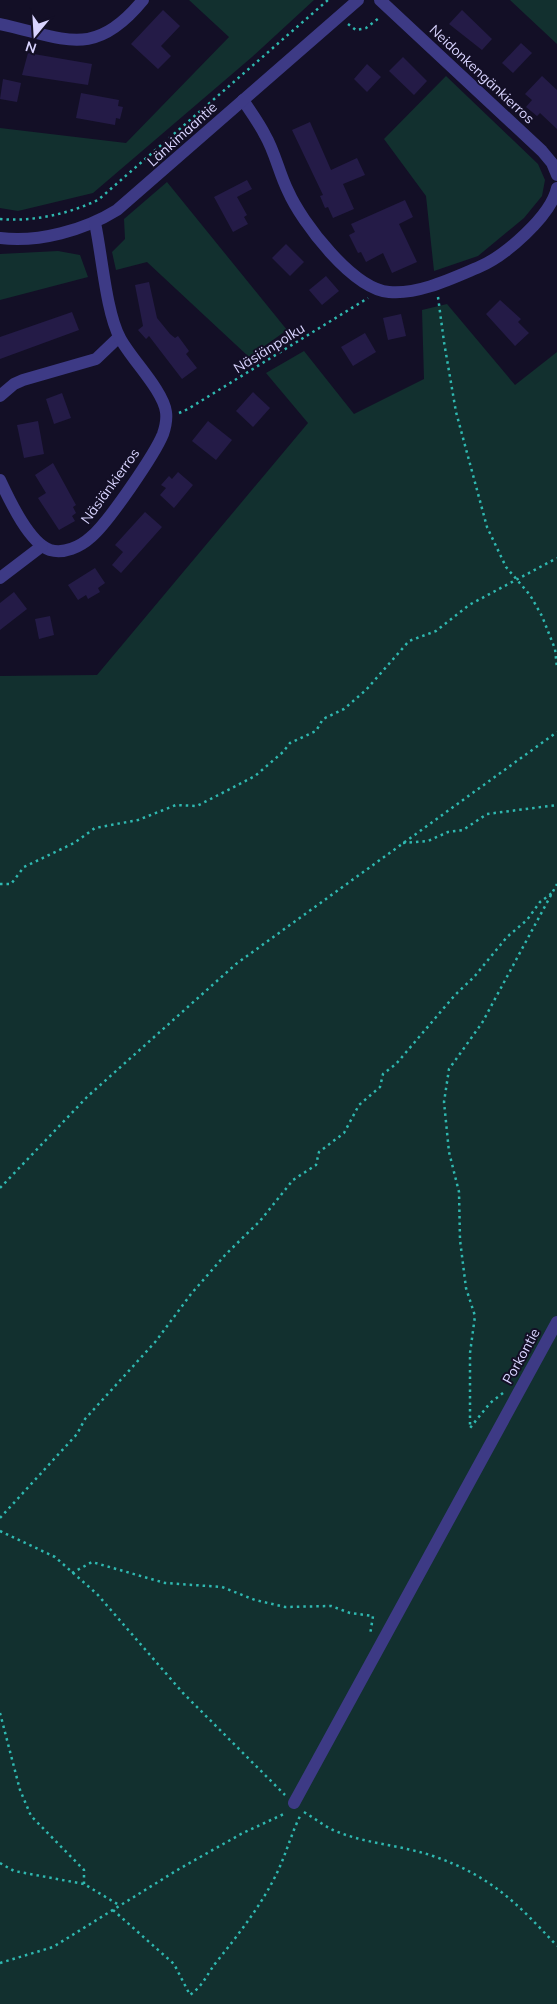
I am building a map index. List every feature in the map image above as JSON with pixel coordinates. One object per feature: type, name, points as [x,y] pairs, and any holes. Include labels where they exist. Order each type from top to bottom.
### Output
[{"type":"street","points":[[0,24],[70,39],[89,40],[118,27],[143,0]]},
{"type":"street","name":"Länkimaantie","points":[[0,238],[22,238],[67,232],[95,223],[117,210],[358,0]]},
{"type":"street","name":"Neidonkengänkierros","points":[[385,4],[542,151],[552,163],[557,175]]},
{"type":"street","points":[[243,100],[266,136],[288,192],[309,228],[354,276],[380,291],[402,292],[436,283],[483,265],[501,254],[541,217],[552,204],[557,188]]},
{"type":"street","points":[[95,223],[113,315],[120,337],[160,397],[166,411],[166,418]]},
{"type":"street","points":[[0,396],[14,384],[96,358],[120,337]]},
{"type":"street","name":"Näsiänkierros","points":[[42,546],[49,550],[65,551],[83,544],[92,537],[158,444],[166,418]]},
{"type":"street","points":[[0,480],[26,528],[42,546],[0,578]]},
{"type":"street","name":"Porkontie","points":[[298,1807],[557,1322]]},
{"type":"path","points":[[0,219],[47,217],[75,210],[98,200],[327,1],[339,16],[356,30],[366,28],[385,4]]},
{"type":"path","points":[[436,283],[456,412],[487,527],[506,566],[530,595],[542,616],[555,649],[557,668]]},
{"type":"path","name":"Näsiänpolku","points":[[166,418],[188,409],[380,291]]},
{"type":"path","points":[[0,884],[11,884],[24,867],[74,843],[95,828],[138,820],[176,805],[197,806],[255,776],[283,752],[290,742],[316,732],[322,719],[344,709],[366,690],[409,641],[436,631],[468,605],[557,558]]},
{"type":"path","points":[[0,1188],[88,1096],[236,964],[557,732]]},
{"type":"path","points":[[403,843],[428,841],[448,832],[463,830],[488,814],[557,805]]},
{"type":"path","points":[[511,1405],[508,1388],[490,1402],[470,1428],[470,1353],[475,1316],[466,1288],[460,1240],[458,1192],[449,1152],[444,1102],[449,1068],[482,1024],[557,884]]},
{"type":"path","points":[[0,1518],[77,1434],[85,1419],[156,1341],[191,1294],[226,1254],[260,1221],[293,1180],[316,1165],[318,1152],[344,1133],[359,1105],[380,1088],[383,1074],[396,1064],[454,995],[474,977],[507,937],[527,920],[540,902],[552,893]]},
{"type":"path","points":[[0,1530],[55,1558],[97,1594],[183,1693],[298,1807],[334,1830],[366,1840],[432,1855],[470,1872],[497,1887],[512,1899],[557,1946]]},
{"type":"path","points":[[72,1573],[92,1562],[165,1583],[222,1587],[255,1600],[285,1607],[331,1606],[350,1613],[373,1616],[367,1642]]},
{"type":"path","points":[[0,1713],[20,1790],[31,1816],[84,1870],[84,1884]]},
{"type":"path","points":[[0,1963],[53,1947],[120,1905],[233,1839],[298,1807]]},
{"type":"path","points":[[113,1910],[174,1964],[190,1994],[201,1987],[255,1910],[281,1864],[298,1807]]},
{"type":"path","points":[[0,1863],[14,1871],[84,1884],[120,1905]]},
{"type":"green space","points":[[189,0],[314,0],[252,57],[93,193],[18,211],[0,208],[0,128],[126,143],[229,37]]},
{"type":"green space","points":[[510,0],[557,0],[557,44]]},
{"type":"green space","points":[[446,76],[538,164],[545,180],[542,196],[524,218],[478,256],[434,271],[426,196],[384,139]]},
{"type":"green space","points":[[167,182],[287,330],[249,357],[147,262],[116,270],[112,252],[125,239],[124,219]]},
{"type":"green space","points":[[58,251],[80,255],[88,277],[0,300],[0,254]]},
{"type":"green space","points":[[447,304],[515,385],[557,352],[557,2004],[0,2004],[0,676],[97,675],[308,423],[266,373],[304,351],[354,414],[424,379],[422,310]]},
{"type":"building","points":[[163,10],[180,26],[161,46],[171,56],[158,69],[131,44]]},
{"type":"building","points":[[462,10],[492,39],[482,50],[449,24]]},
{"type":"building","points":[[521,43],[532,53],[513,73],[502,63]]},
{"type":"building","points":[[28,53],[92,64],[88,85],[22,75]]},
{"type":"building","points":[[403,57],[427,81],[414,95],[389,71]]},
{"type":"building","points":[[367,64],[381,77],[367,92],[354,79]]},
{"type":"building","points":[[542,76],[557,90],[557,129],[540,113],[537,116],[526,107],[532,100],[525,94]]},
{"type":"building","points":[[3,79],[21,83],[17,102],[0,99]]},
{"type":"building","points":[[81,93],[119,100],[118,106],[123,107],[120,119],[116,118],[115,125],[76,118]]},
{"type":"building","points":[[310,122],[331,170],[357,158],[365,175],[343,184],[354,209],[333,218],[328,207],[325,208],[320,196],[323,195],[292,130]]},
{"type":"building","points":[[247,180],[252,189],[237,197],[247,215],[244,217],[248,224],[233,232],[214,197]]},
{"type":"building","points":[[405,200],[413,217],[399,224],[417,262],[392,273],[383,253],[366,262],[361,252],[358,253],[349,235],[355,232],[351,224]]},
{"type":"building","points":[[286,244],[304,262],[290,276],[272,258]]},
{"type":"building","points":[[326,276],[339,291],[322,305],[309,290]]},
{"type":"building","points":[[149,282],[157,318],[170,334],[175,338],[178,336],[189,351],[186,354],[197,368],[182,379],[149,336],[146,339],[138,330],[143,326],[135,285]]},
{"type":"building","points":[[500,300],[521,319],[518,322],[529,333],[515,346],[486,314]]},
{"type":"building","points":[[72,312],[79,330],[0,359],[0,337]]},
{"type":"building","points":[[401,314],[406,336],[388,340],[383,318]]},
{"type":"building","points":[[365,333],[376,352],[353,366],[341,347]]},
{"type":"building","points":[[253,392],[270,408],[253,427],[236,411]]},
{"type":"building","points":[[62,393],[71,418],[54,424],[46,399]]},
{"type":"building","points":[[38,421],[44,454],[24,458],[17,425]]},
{"type":"building","points":[[208,421],[232,440],[216,460],[192,441]]},
{"type":"building","points":[[53,463],[76,505],[73,507],[76,513],[72,516],[75,521],[59,530],[38,498],[46,493],[35,475]]},
{"type":"building","points":[[178,472],[193,485],[174,508],[160,495],[166,488],[161,485],[169,476],[172,479]]},
{"type":"building","points":[[145,512],[162,527],[121,573],[112,565],[123,552],[115,545]]},
{"type":"building","points":[[95,568],[105,583],[98,588],[100,592],[88,599],[86,595],[78,600],[68,585]]},
{"type":"building","points":[[14,592],[27,609],[0,630],[0,603]]},
{"type":"building","points":[[50,616],[54,635],[39,639],[35,619]]}]
